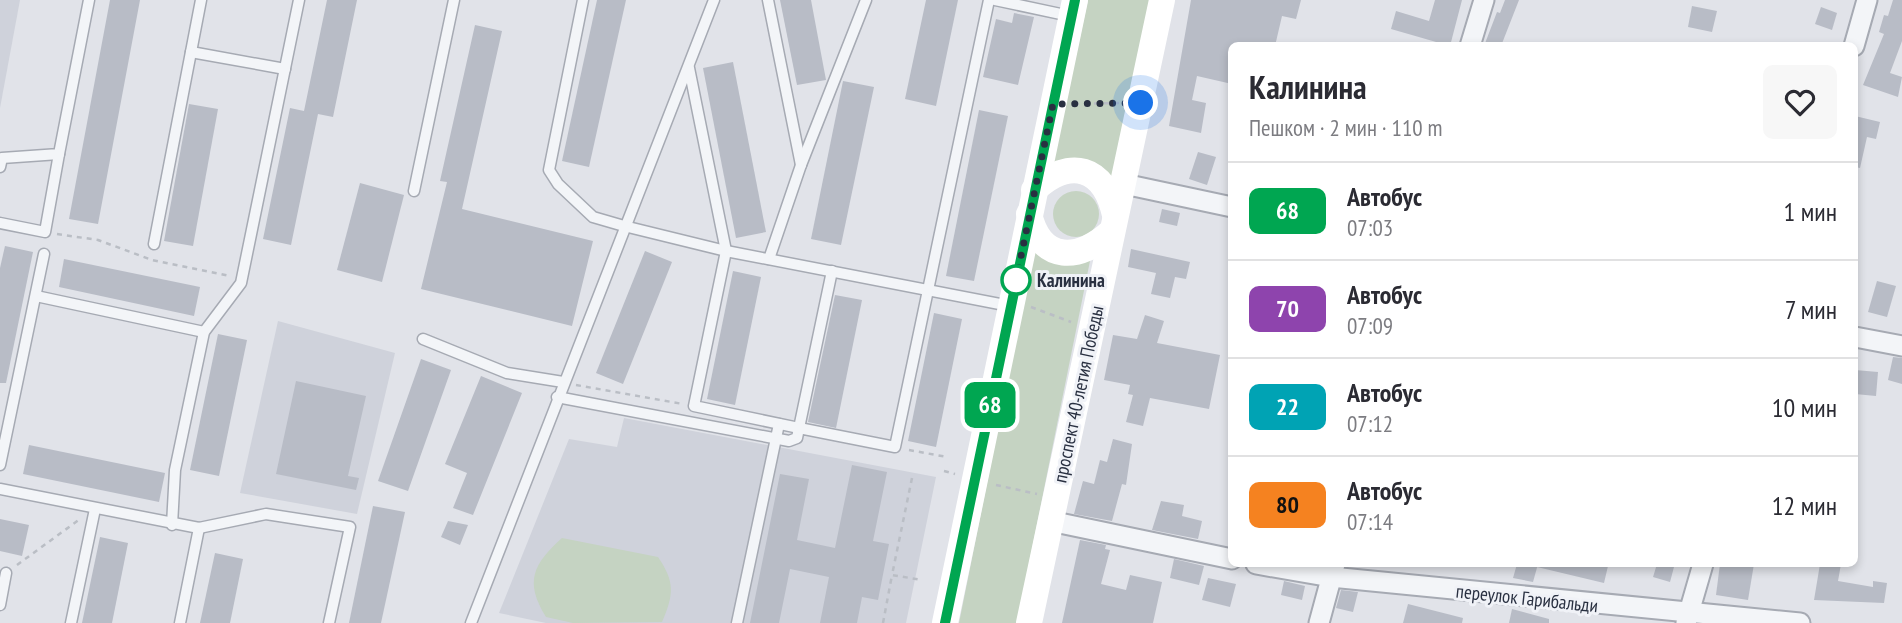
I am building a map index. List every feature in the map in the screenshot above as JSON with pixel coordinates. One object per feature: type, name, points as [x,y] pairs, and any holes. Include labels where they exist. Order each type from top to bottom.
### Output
[{"type":"main road","name":"проспект 40-летия Победы","points":[[1030,623],[1162,0]]},
{"type":"main road","points":[[945,623],[1074,8]]},
{"type":"main road","points":[[1083,171],[1107,188],[1114,223],[1089,250],[1064,253],[1042,241],[1032,202],[1057,172],[1083,171]]},
{"type":"street","points":[[1471,42],[1485,0]]},
{"type":"street","points":[[1855,42],[1867,0]]},
{"type":"street","points":[[1124,184],[1228,206]]},
{"type":"street","points":[[1858,338],[1902,346]]},
{"type":"street","points":[[1053,510],[1228,558]]},
{"type":"street","name":"переулок Гарибальди","points":[[1294,567],[1688,618],[1800,623]]},
{"type":"street","points":[[1688,618],[1702,567]]},
{"type":"street","points":[[1319,623],[1333,570]]},
{"type":"lane","points":[[0,223],[45,232],[89,0]]},
{"type":"lane","points":[[154,244],[201,0]]},
{"type":"lane","points":[[172,525],[175,470],[204,332],[242,278],[299,0]]},
{"type":"lane","points":[[414,191],[454,0]]},
{"type":"lane","points":[[583,0],[549,170],[558,184],[593,217],[726,251],[928,290],[1011,302]]},
{"type":"lane","points":[[471,623],[714,0]]},
{"type":"lane","points":[[768,0],[801,165]]},
{"type":"lane","points":[[857,0],[860,16]]},
{"type":"lane","points":[[769,259],[801,165],[866,0]]},
{"type":"lane","points":[[689,67],[726,251],[694,406],[895,447],[989,0]]},
{"type":"lane","points":[[995,0],[1074,8]]},
{"type":"lane","points":[[191,52],[285,69]]},
{"type":"lane","points":[[1,161],[59,154]]},
{"type":"lane","points":[[0,464],[44,254]]},
{"type":"lane","points":[[557,397],[794,441],[832,271]]},
{"type":"lane","points":[[36,296],[204,332]]},
{"type":"lane","points":[[423,339],[507,373],[563,382]]},
{"type":"lane","points":[[737,623],[779,424]]},
{"type":"lane","points":[[0,489],[172,525],[199,528],[266,513],[349,527],[329,623]]},
{"type":"lane","points":[[71,623],[95,509]]},
{"type":"lane","points":[[180,623],[199,528]]},
{"type":"lane","points":[[0,605],[6,573]]},
{"type":"path","points":[[1053,104],[1141,103]]},
{"type":"path","points":[[45,232],[98,240],[152,260],[242,278]]},
{"type":"path","points":[[1011,302],[1091,330]]},
{"type":"path","points":[[563,382],[694,406]]},
{"type":"path","points":[[895,447],[947,457]]},
{"type":"path","points":[[883,623],[912,478]]},
{"type":"path","points":[[989,483],[1053,510]]},
{"type":"path","points":[[6,573],[95,509]]},
{"type":"path","points":[[892,575],[922,580]]},
{"type":"shaded area","points":[[0,0],[20,0],[0,108]]},
{"type":"shaded area","points":[[278,321],[395,353],[357,514],[240,493]]},
{"type":"shaded area","points":[[624,418],[936,477],[906,623],[546,623],[499,613],[569,439],[617,447]]},
{"type":"green space","points":[[1088,0],[1151,0],[1114,183],[1052,168]]},
{"type":"green space","points":[[1076,191],[1092,198],[1099,214],[1092,230],[1076,237],[1060,230],[1053,214],[1060,198]]},
{"type":"green space","points":[[1035,244],[1091,256],[1017,623],[959,623]]},
{"type":"green space","points":[[562,538],[658,557],[671,588],[669,604],[662,622],[573,623],[546,617],[535,594],[535,574],[544,556]]},
{"type":"building","points":[[110,0],[140,0],[98,224],[69,219]]},
{"type":"building","points":[[327,0],[357,0],[333,117],[318,114],[291,245],[263,239],[290,108],[304,111]]},
{"type":"building","points":[[597,0],[626,0],[589,167],[562,161]]},
{"type":"building","points":[[780,0],[811,0],[826,80],[797,85]]},
{"type":"building","points":[[926,0],[958,0],[936,106],[905,99]]},
{"type":"building","points":[[1191,0],[1301,0],[1296,19],[1282,16],[1276,42],[1228,42],[1228,83],[1197,76],[1192,100],[1206,103],[1201,133],[1169,126]]},
{"type":"building","points":[[1435,0],[1462,0],[1451,42],[1436,42],[1391,29],[1396,11],[1429,21]]},
{"type":"building","points":[[1505,0],[1519,0],[1503,42],[1486,42],[1497,12],[1500,13]]},
{"type":"building","points":[[1893,0],[1902,0],[1902,41],[1890,73],[1902,77],[1898,97],[1863,85],[1884,34],[1879,32],[1884,15],[1888,16]]},
{"type":"building","points":[[1692,6],[1717,11],[1712,32],[1688,27]]},
{"type":"building","points":[[1821,7],[1837,13],[1832,30],[1815,24]]},
{"type":"building","points":[[1014,13],[1034,17],[1018,85],[983,77],[996,19],[1012,23]]},
{"type":"building","points":[[475,25],[502,31],[462,209],[593,241],[572,326],[421,289],[447,182],[440,181]]},
{"type":"building","points":[[733,62],[766,232],[736,238],[703,68]]},
{"type":"building","points":[[843,81],[874,87],[841,245],[811,239]]},
{"type":"building","points":[[189,104],[218,109],[193,246],[164,241]]},
{"type":"building","points":[[979,110],[1008,116],[974,281],[946,276]]},
{"type":"building","points":[[1858,117],[1880,122],[1876,139],[1867,137],[1860,168]]},
{"type":"building","points":[[1198,152],[1216,157],[1207,185],[1189,179]]},
{"type":"building","points":[[360,183],[404,195],[382,282],[337,270]]},
{"type":"building","points":[[1162,209],[1180,213],[1177,226],[1159,222]]},
{"type":"building","points":[[5,246],[33,252],[6,383],[0,383],[0,268]]},
{"type":"building","points":[[1131,249],[1190,262],[1186,279],[1175,277],[1170,298],[1151,294],[1156,273],[1128,267]]},
{"type":"building","points":[[645,251],[672,262],[623,384],[596,373]]},
{"type":"building","points":[[64,259],[200,287],[194,316],[59,287]]},
{"type":"building","points":[[733,271],[761,277],[735,405],[707,399]]},
{"type":"building","points":[[1877,281],[1896,286],[1887,317],[1868,312]]},
{"type":"building","points":[[835,295],[862,300],[836,428],[808,422]]},
{"type":"building","points":[[934,313],[962,319],[936,447],[908,441]]},
{"type":"building","points":[[1145,315],[1164,321],[1157,343],[1220,355],[1209,409],[1150,398],[1143,426],[1126,422],[1133,395],[1128,394],[1130,385],[1104,380],[1113,335],[1137,339]]},
{"type":"building","points":[[218,334],[247,340],[219,476],[190,470]]},
{"type":"building","points":[[1893,357],[1902,358],[1902,384],[1888,380]]},
{"type":"building","points":[[421,359],[451,370],[408,491],[378,481]]},
{"type":"building","points":[[1858,370],[1878,372],[1876,396],[1858,394]]},
{"type":"building","points":[[481,376],[522,393],[473,515],[453,508],[467,473],[445,464]]},
{"type":"building","points":[[296,381],[366,396],[348,476],[359,478],[356,490],[276,474]]},
{"type":"building","points":[[1113,439],[1132,444],[1126,485],[1122,484],[1112,521],[1074,514],[1083,481],[1094,484],[1100,460],[1107,462]]},
{"type":"building","points":[[29,445],[165,473],[159,502],[23,474]]},
{"type":"building","points":[[852,465],[887,472],[873,541],[889,544],[878,600],[862,597],[857,623],[820,623],[829,577],[790,569],[779,623],[750,623],[780,474],[809,479],[797,540],[835,548]]},
{"type":"building","points":[[1161,501],[1184,505],[1182,516],[1202,521],[1198,539],[1152,530]]},
{"type":"building","points":[[373,506],[405,512],[381,623],[349,623]]},
{"type":"building","points":[[0,519],[29,525],[22,556],[0,551]]},
{"type":"building","points":[[448,521],[468,525],[460,545],[441,537]]},
{"type":"building","points":[[100,537],[128,543],[112,623],[82,623]]},
{"type":"building","points":[[1080,540],[1106,545],[1105,549],[1110,550],[1101,584],[1126,590],[1130,575],[1162,582],[1153,623],[1062,623]]},
{"type":"building","points":[[215,553],[243,559],[230,623],[200,623]]},
{"type":"building","points":[[1174,559],[1204,566],[1199,585],[1170,578]]},
{"type":"building","points":[[1516,567],[1537,567],[1533,582],[1513,578]]},
{"type":"building","points":[[1537,567],[1608,567],[1604,583]]},
{"type":"building","points":[[1656,567],[1674,567],[1670,582],[1653,577]]},
{"type":"building","points":[[1720,567],[1754,567],[1748,600],[1716,595]]},
{"type":"building","points":[[1820,567],[1840,567],[1838,581],[1873,587],[1873,581],[1887,583],[1884,603],[1814,600]]},
{"type":"building","points":[[1208,578],[1236,584],[1230,607],[1202,600]]},
{"type":"building","points":[[1284,581],[1305,586],[1302,600],[1281,595]]},
{"type":"building","points":[[1341,590],[1358,592],[1353,612],[1336,608]]},
{"type":"building","points":[[1408,604],[1463,618],[1462,623],[1403,623]]},
{"type":"building","points":[[1512,609],[1549,619],[1549,623],[1509,623]]},
{"type":"bus line","name":"68","points":[[945,623],[1075,0]]},
{"type":"place","name":"Калинина","points":[[1016,280]]},
{"type":"route","points":[[1016,280],[1053,104],[1141,103]]}]
